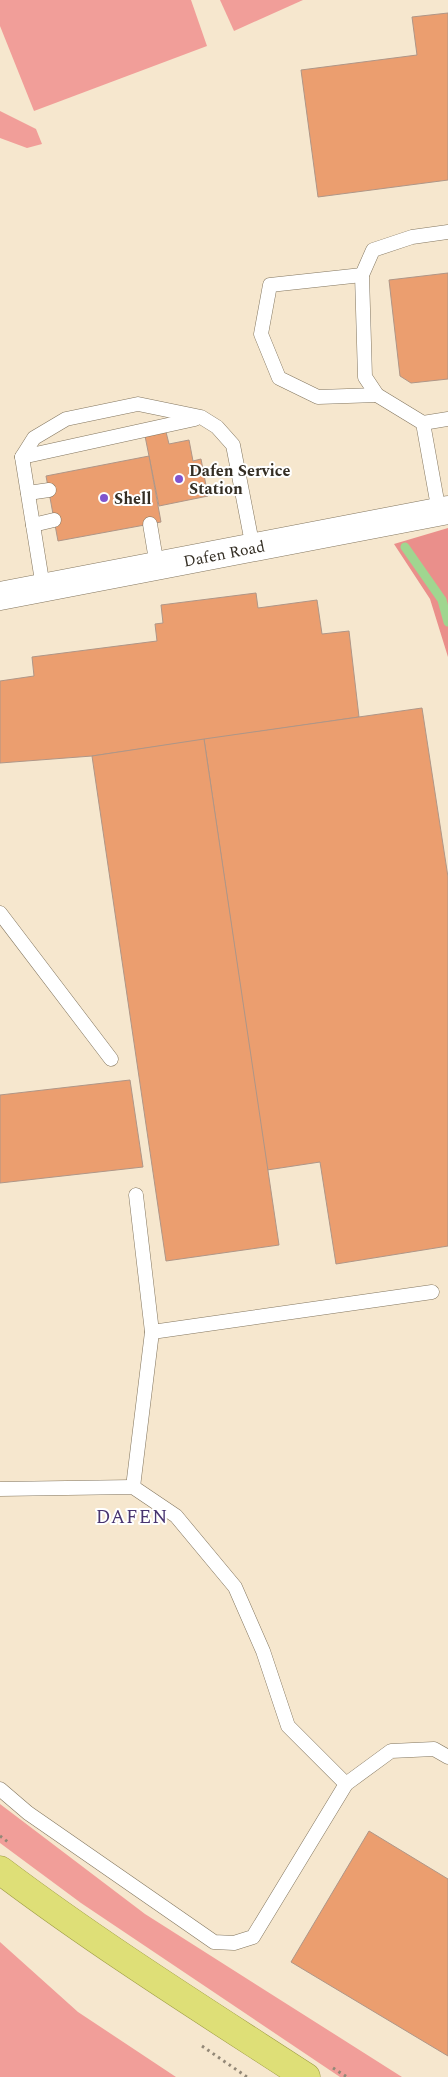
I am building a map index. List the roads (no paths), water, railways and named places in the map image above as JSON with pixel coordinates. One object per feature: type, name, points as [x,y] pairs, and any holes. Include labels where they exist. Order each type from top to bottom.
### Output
[{"type":"highway","points":[[0,1870],[147,1973],[306,2077]]},
{"type":"street","name":"Dafen Road","points":[[0,595],[443,511]]},
{"type":"lane","points":[[448,232],[412,237],[372,250],[362,275],[366,377],[377,395],[424,423],[448,420]]},
{"type":"lane","points":[[362,275],[270,285],[261,334],[279,378],[318,396],[377,395]]},
{"type":"lane","points":[[43,588],[22,457],[34,438],[66,419],[138,404],[201,417],[217,427],[233,445],[253,548]]},
{"type":"lane","points":[[22,457],[201,417]]},
{"type":"lane","points":[[424,423],[443,511]]},
{"type":"lane","points":[[28,493],[48,490]]},
{"type":"lane","points":[[33,525],[54,520]]},
{"type":"lane","points":[[150,524],[157,566]]},
{"type":"lane","points":[[0,913],[111,1059]]},
{"type":"lane","points":[[133,1487],[152,1332],[136,1195]]},
{"type":"lane","points":[[152,1332],[432,1292]]},
{"type":"lane","points":[[0,1488],[133,1487],[176,1516],[235,1587],[263,1651],[288,1726],[346,1784]]},
{"type":"lane","points":[[0,1789],[28,1813],[214,1942],[234,1943],[253,1937],[346,1784],[391,1751],[434,1750],[448,1757]]},
{"type":"waterway","points":[[405,547],[442,600],[448,622]]},
{"type":"place","name":"Dafen Service Station","points":[[179,479]]},
{"type":"place","name":"Shell","points":[[104,498]]},
{"type":"district","name":"DAFEN","points":[[132,1516]]}]
